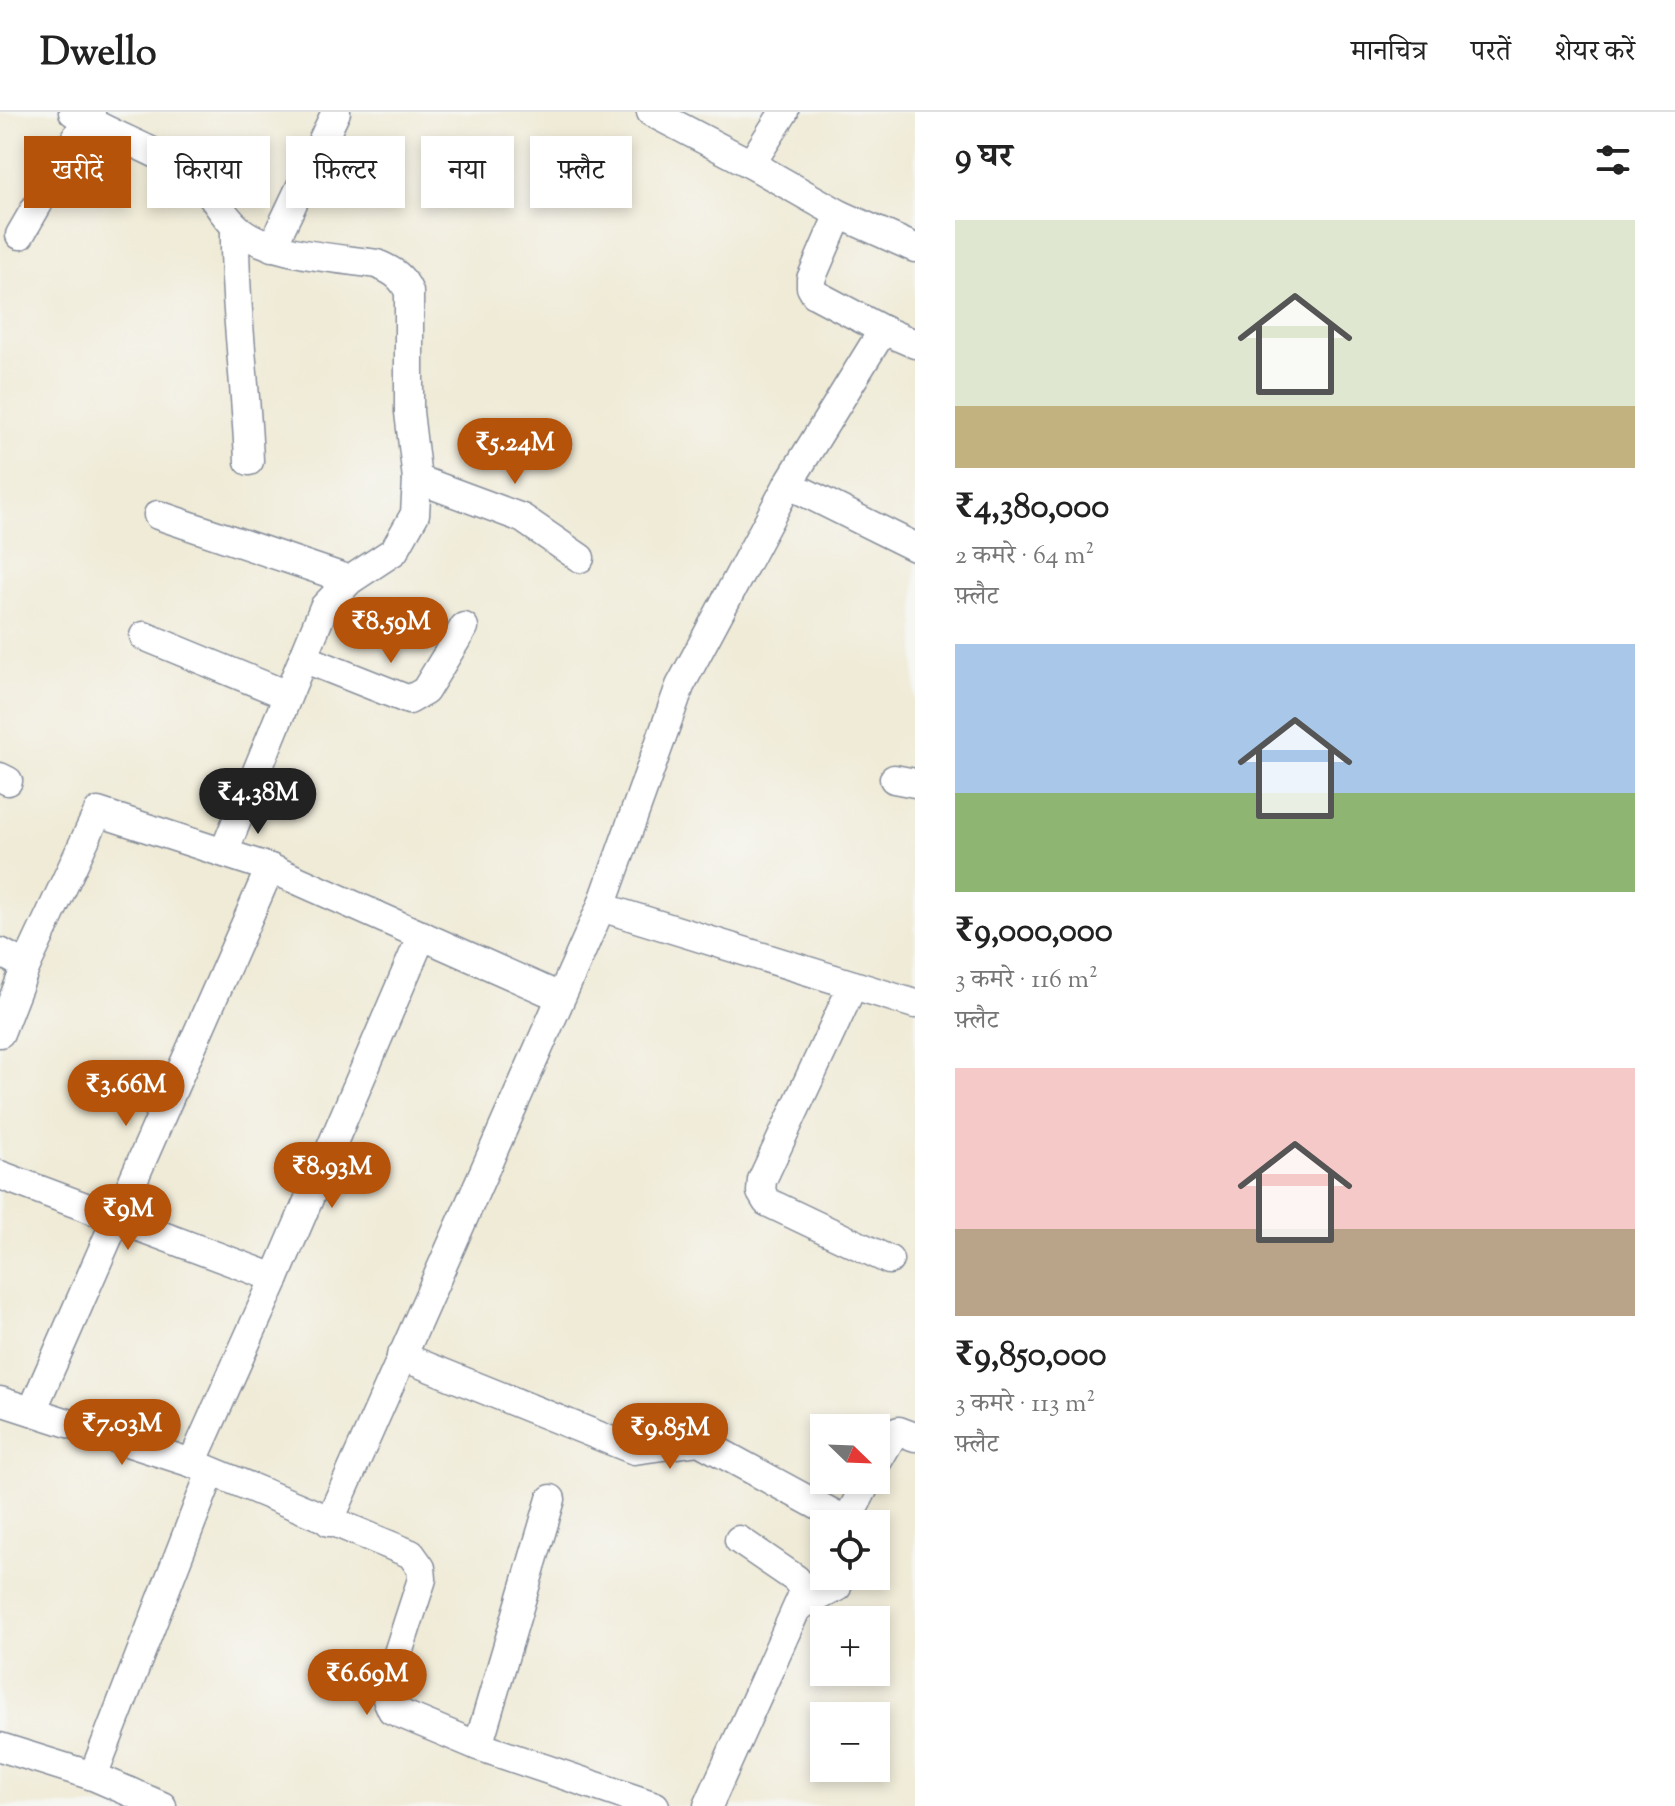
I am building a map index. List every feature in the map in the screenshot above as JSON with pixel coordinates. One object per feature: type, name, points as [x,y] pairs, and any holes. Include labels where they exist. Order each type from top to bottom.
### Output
[{"type":"street","points":[[272,247],[336,112]]},
{"type":"street","points":[[651,112],[839,214],[915,248]]},
{"type":"street","points":[[751,164],[784,112]]},
{"type":"street","points":[[20,235],[84,115],[200,179],[235,226],[253,240],[272,247],[377,264],[404,280],[409,292],[409,412],[417,479],[415,514],[394,551],[350,580],[324,607],[224,852]]},
{"type":"street","points":[[839,214],[811,279],[815,294],[915,344]]},
{"type":"street","points":[[235,226],[234,257],[249,461]]},
{"type":"street","points":[[329,1522],[601,907],[680,686],[788,484],[883,330]]},
{"type":"street","points":[[417,479],[522,518],[580,558]]},
{"type":"street","points":[[788,484],[915,547]]},
{"type":"street","points":[[158,515],[350,580]]},
{"type":"street","points":[[303,658],[409,700],[425,691],[464,627]]},
{"type":"street","points":[[144,636],[287,695]]},
{"type":"street","points":[[0,1033],[26,966],[98,812],[270,868],[560,997]]},
{"type":"street","points":[[32,1411],[270,868]]},
{"type":"street","points":[[601,907],[915,1004]]},
{"type":"street","points":[[93,1776],[202,1467],[275,1278],[422,935]]},
{"type":"street","points":[[0,952],[26,966]]},
{"type":"street","points":[[853,985],[762,1180],[761,1192],[767,1202],[889,1260]]},
{"type":"street","points":[[0,1175],[275,1278]]},
{"type":"street","points":[[401,1356],[634,1450],[699,1441],[826,1510]]},
{"type":"street","points":[[0,1401],[202,1467],[411,1554],[417,1560],[422,1579],[387,1687],[387,1699],[392,1710],[478,1746],[655,1806]]},
{"type":"street","points":[[890,1440],[899,1431],[915,1437]]},
{"type":"street","points":[[478,1746],[551,1499]]},
{"type":"street","points":[[708,1806],[803,1594],[796,1579],[739,1540]]},
{"type":"street","points":[[798,1607],[831,1590]]},
{"type":"street","points":[[0,1747],[93,1776],[162,1806]]}]
